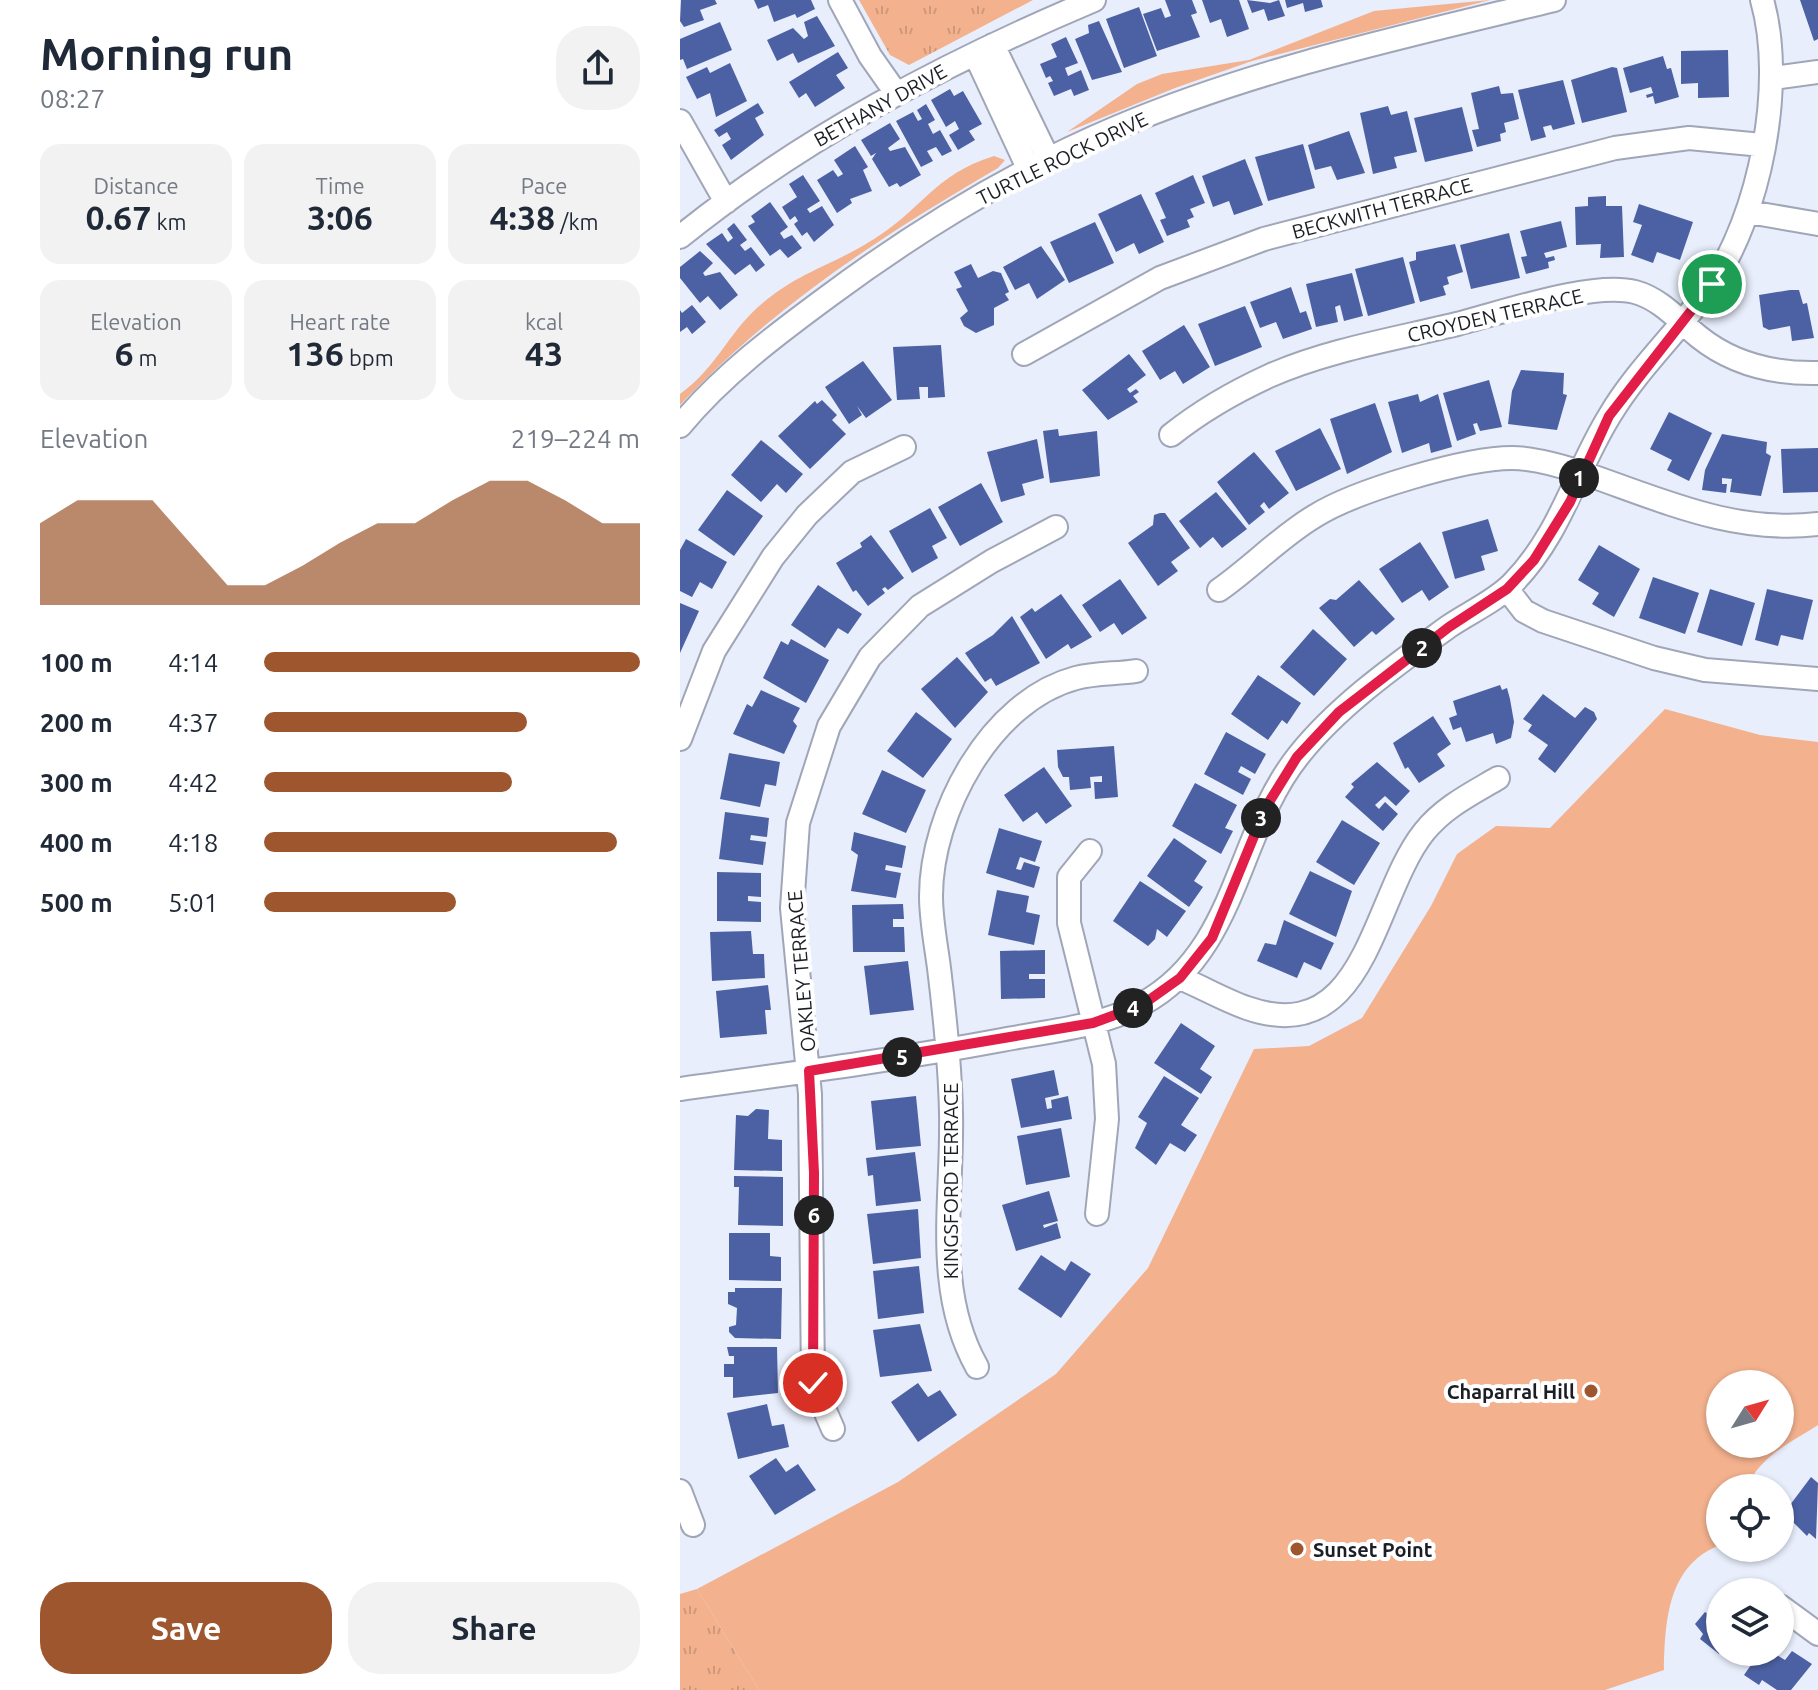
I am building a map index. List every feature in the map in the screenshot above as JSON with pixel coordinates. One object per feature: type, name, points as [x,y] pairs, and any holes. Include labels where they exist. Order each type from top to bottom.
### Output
[{"type":"street","points":[[840,0],[870,56],[896,93]]},
{"type":"street","name":"BETHANY DRIVE","points":[[680,237],[791,154],[896,93],[1060,7],[1094,0]]},
{"type":"street","name":"TURTLE ROCK DRIVE","points":[[680,426],[719,384],[864,270],[942,219],[1039,165],[1117,127],[1217,89],[1337,53],[1554,0]]},
{"type":"street","points":[[680,1089],[948,1050],[1093,1023],[1142,1005],[1180,978],[1212,938],[1266,807],[1297,757],[1350,703],[1449,627],[1507,589],[1553,533],[1609,416],[1646,365],[1684,322],[1734,248],[1749,212],[1774,78],[1762,0]]},
{"type":"street","points":[[984,49],[1039,165]]},
{"type":"street","points":[[1774,78],[1818,72]]},
{"type":"street","points":[[680,121],[726,202]]},
{"type":"street","name":"BECKWITH TERRACE","points":[[1024,354],[1160,278],[1278,235],[1615,148],[1689,138],[1762,145]]},
{"type":"street","points":[[1749,212],[1818,224]]},
{"type":"street","name":"CROYDEN TERRACE","points":[[1171,435],[1203,410],[1271,375],[1341,353],[1569,296],[1613,289],[1636,292],[1684,322],[1723,353],[1755,367],[1790,374],[1818,373]]},
{"type":"street","points":[[680,739],[714,651],[773,557],[807,515],[852,472],[904,447]]},
{"type":"street","points":[[1219,590],[1257,564],[1314,516],[1346,499],[1466,465],[1512,458],[1582,473],[1693,513],[1742,525],[1786,528],[1818,524]]},
{"type":"street","name":"OAKLEY TERRACE","points":[[833,1429],[813,1383],[814,1173],[809,1071],[792,908],[798,823],[829,726],[870,657],[920,606],[992,561],[1056,527]]},
{"type":"street","points":[[1507,589],[1524,611],[1543,621],[1654,658],[1705,670],[1818,679]]},
{"type":"street","name":"KINGSFORD TERRACE","points":[[977,1367],[966,1348],[951,1303],[948,1050],[931,897],[936,841],[955,789],[990,737],[1036,697],[1075,678],[1136,671]]},
{"type":"street","points":[[1180,978],[1248,1009],[1299,1014],[1321,1007],[1343,990],[1358,967],[1422,834],[1454,804],[1498,778]]},
{"type":"street","points":[[1090,851],[1069,877],[1069,923],[1104,1064],[1107,1119],[1097,1214]]},
{"type":"street","points":[[680,1491],[693,1525]]},
{"type":"street","points":[[1794,1616],[1818,1634]]},
{"type":"green space","points":[[859,0],[1033,0],[909,65],[890,55]]},
{"type":"green space","points":[[1490,0],[1252,61],[1067,132],[1137,84],[1162,74],[1249,60],[1374,11]]},
{"type":"green space","points":[[994,156],[1005,160],[998,168],[830,275],[752,336],[680,405],[680,394],[703,373],[748,317],[773,295],[874,239],[956,173]]},
{"type":"green space","points":[[1665,709],[1760,735],[1818,742],[1818,1425],[1794,1440],[1794,1370],[1706,1370],[1706,1458],[1768,1458],[1755,1474],[1706,1474],[1706,1552],[1689,1566],[1673,1596],[1668,1614],[1664,1670],[1605,1690],[759,1690],[697,1589],[898,1482],[1056,1374],[1148,1268],[1254,1049],[1309,1046],[1362,1018],[1431,906],[1457,854],[1496,826],[1550,828]]},
{"type":"green space","points":[[697,1589],[759,1690],[680,1690],[680,1594]]},
{"type":"building","points":[[681,0],[715,0],[717,4],[700,10],[704,20],[684,27],[680,21]]},
{"type":"building","points":[[754,0],[811,0],[815,9],[797,18],[795,14],[774,22],[768,5],[758,9]]},
{"type":"building","points":[[1165,0],[1192,0],[1197,13],[1191,15],[1200,37],[1157,51],[1143,14],[1161,8],[1165,18],[1171,16]]},
{"type":"building","points":[[1202,0],[1239,0],[1249,29],[1227,37],[1221,19],[1210,23]]},
{"type":"building","points":[[1247,0],[1270,3],[1279,0],[1285,16],[1268,21],[1264,9],[1252,13]]},
{"type":"building","points":[[1285,0],[1321,0],[1323,7],[1305,12],[1303,3],[1287,8]]},
{"type":"building","points":[[1800,0],[1818,0],[1818,39],[1814,41]]},
{"type":"building","points":[[1139,7],[1157,56],[1124,68],[1106,19]]},
{"type":"building","points":[[817,16],[835,46],[798,63],[793,53],[777,61],[767,40],[793,28],[804,39],[808,36],[804,22]]},
{"type":"building","points":[[1099,21],[1122,72],[1092,80],[1075,39],[1089,33],[1088,25]]},
{"type":"building","points":[[720,22],[732,50],[687,69],[683,59],[680,60],[680,39]]},
{"type":"building","points":[[1066,37],[1078,63],[1065,68],[1068,76],[1081,70],[1089,90],[1074,96],[1071,89],[1054,96],[1048,83],[1053,81],[1050,76],[1046,78],[1040,64],[1057,57],[1051,44]]},
{"type":"building","points":[[1728,50],[1729,97],[1698,98],[1698,83],[1681,84],[1681,51]]},
{"type":"building","points":[[838,52],[848,68],[836,75],[845,88],[815,107],[806,93],[799,98],[789,82]]},
{"type":"building","points":[[1663,56],[1667,69],[1671,68],[1679,97],[1655,104],[1653,96],[1647,98],[1646,95],[1653,93],[1651,87],[1630,93],[1623,68]]},
{"type":"building","points":[[730,63],[747,101],[716,117],[710,93],[697,99],[686,77],[707,67],[710,73]]},
{"type":"building","points":[[1617,68],[1627,112],[1582,123],[1571,80]]},
{"type":"building","points":[[1563,80],[1575,124],[1553,130],[1551,125],[1543,127],[1546,137],[1531,141],[1518,90]]},
{"type":"building","points":[[1499,86],[1501,94],[1513,93],[1519,119],[1504,123],[1506,132],[1500,134],[1501,141],[1477,147],[1472,130],[1479,129],[1471,93]]},
{"type":"building","points":[[950,89],[954,96],[963,91],[982,124],[969,131],[975,140],[958,150],[949,135],[959,129],[955,121],[946,127],[931,100]]},
{"type":"building","points":[[758,103],[764,113],[755,118],[764,135],[731,160],[722,145],[731,139],[727,132],[719,137],[714,130]]},
{"type":"building","points":[[926,104],[935,120],[928,124],[933,134],[940,130],[952,151],[942,156],[936,147],[927,151],[933,161],[921,167],[896,121],[913,112],[918,121],[922,119],[917,110]]},
{"type":"building","points":[[1388,106],[1391,115],[1407,111],[1417,152],[1394,157],[1397,168],[1373,174],[1360,113]]},
{"type":"building","points":[[1462,107],[1473,151],[1425,162],[1414,118]]},
{"type":"building","points":[[890,123],[900,139],[888,148],[890,151],[905,147],[921,175],[900,187],[897,183],[889,187],[872,159],[876,153],[871,156],[861,140]]},
{"type":"building","points":[[1349,131],[1365,173],[1337,180],[1331,166],[1315,170],[1308,145]]},
{"type":"building","points":[[1303,144],[1315,188],[1268,201],[1255,157]]},
{"type":"building","points":[[855,146],[868,167],[863,170],[872,191],[850,199],[852,203],[837,213],[817,180],[833,170],[838,177],[843,174],[834,160]]},
{"type":"building","points":[[1245,159],[1263,205],[1234,215],[1229,201],[1213,207],[1202,176]]},
{"type":"building","points":[[803,175],[820,201],[807,209],[810,213],[822,206],[834,225],[814,242],[807,232],[802,236],[794,224],[798,221],[795,216],[790,220],[782,207],[797,197],[789,184]]},
{"type":"building","points":[[1193,175],[1205,203],[1190,209],[1194,217],[1187,220],[1190,227],[1167,236],[1160,220],[1166,218],[1155,193]]},
{"type":"building","points":[[1141,194],[1164,242],[1139,254],[1134,243],[1116,252],[1098,214]]},
{"type":"building","points":[[1606,196],[1606,206],[1622,206],[1624,257],[1600,258],[1601,244],[1576,245],[1575,207],[1588,206],[1588,197]]},
{"type":"building","points":[[770,202],[788,227],[780,233],[784,239],[792,235],[802,248],[788,258],[780,249],[770,256],[748,226],[755,222],[751,216]]},
{"type":"building","points":[[1639,204],[1693,222],[1680,260],[1657,252],[1653,263],[1631,255],[1642,225],[1633,222]]},
{"type":"building","points":[[1561,221],[1567,247],[1544,253],[1546,258],[1554,256],[1555,260],[1548,262],[1549,268],[1526,274],[1521,257],[1527,256],[1520,231]]},
{"type":"building","points":[[1095,222],[1114,263],[1069,283],[1050,242]]},
{"type":"building","points":[[734,223],[747,240],[740,245],[745,251],[751,247],[765,265],[756,272],[750,264],[735,275],[706,244],[722,233],[728,242],[733,238],[727,229]]},
{"type":"building","points":[[1509,233],[1520,278],[1471,289],[1460,245]]},
{"type":"building","points":[[1455,244],[1463,272],[1447,277],[1449,284],[1443,286],[1446,295],[1420,302],[1409,262],[1416,260],[1416,252]]},
{"type":"building","points":[[1041,246],[1065,280],[1037,299],[1029,283],[1015,290],[1003,267]]},
{"type":"building","points":[[700,251],[713,263],[703,273],[705,276],[720,272],[738,295],[720,310],[708,296],[700,303],[680,278],[680,267]]},
{"type":"building","points":[[1403,257],[1415,303],[1368,316],[1355,269]]},
{"type":"building","points":[[971,264],[978,278],[993,271],[1001,273],[1009,292],[1005,294],[1009,300],[994,308],[994,325],[976,333],[964,326],[960,318],[968,311],[956,289],[962,287],[954,272]]},
{"type":"building","points":[[1352,273],[1363,316],[1344,321],[1340,305],[1335,307],[1338,322],[1316,327],[1306,284]]},
{"type":"building","points":[[1291,287],[1300,313],[1306,311],[1312,329],[1283,339],[1276,322],[1260,328],[1250,302]]},
{"type":"building","points":[[1799,290],[1803,304],[1807,303],[1814,338],[1792,341],[1790,326],[1769,330],[1763,327],[1759,295]]},
{"type":"building","points":[[692,305],[706,322],[692,334],[687,327],[680,332],[680,310],[682,313]]},
{"type":"building","points":[[1245,306],[1262,347],[1215,366],[1198,324]]},
{"type":"building","points":[[1184,325],[1210,367],[1183,384],[1175,371],[1160,380],[1142,351]]},
{"type":"building","points":[[941,345],[945,397],[928,398],[928,387],[919,387],[920,399],[897,400],[893,347]]},
{"type":"building","points":[[1129,354],[1146,375],[1127,389],[1130,393],[1136,389],[1139,392],[1133,396],[1138,402],[1108,420],[1082,390]]},
{"type":"building","points":[[863,361],[892,400],[866,418],[857,406],[862,415],[849,424],[825,387]]},
{"type":"building","points":[[1521,370],[1564,373],[1563,394],[1567,395],[1557,430],[1508,424],[1512,391]]},
{"type":"building","points":[[1489,380],[1502,427],[1480,431],[1477,423],[1473,424],[1476,434],[1457,441],[1443,393]]},
{"type":"building","points":[[1418,394],[1420,402],[1438,394],[1452,447],[1431,453],[1429,443],[1402,453],[1388,402]]},
{"type":"building","points":[[822,400],[837,415],[832,420],[846,434],[810,469],[778,436],[815,401],[817,404]]},
{"type":"building","points":[[1375,403],[1392,452],[1347,474],[1330,419]]},
{"type":"building","points":[[1669,412],[1712,433],[1689,481],[1667,470],[1672,460],[1650,449]]},
{"type":"building","points":[[1320,428],[1341,469],[1296,491],[1275,451]]},
{"type":"building","points":[[1058,429],[1059,436],[1097,431],[1100,476],[1050,483],[1043,431]]},
{"type":"building","points":[[1722,434],[1767,442],[1766,453],[1771,456],[1761,496],[1730,492],[1732,479],[1722,478],[1722,484],[1727,484],[1726,493],[1702,490],[1705,470]]},
{"type":"building","points":[[1037,439],[1044,478],[1022,484],[1025,495],[1001,502],[987,452]]},
{"type":"building","points":[[761,440],[803,474],[786,493],[777,484],[761,502],[731,475]]},
{"type":"building","points":[[1818,448],[1818,492],[1783,493],[1781,449]]},
{"type":"building","points":[[1254,452],[1289,493],[1269,509],[1264,502],[1260,506],[1265,512],[1249,525],[1217,482]]},
{"type":"building","points":[[981,483],[1003,522],[960,546],[938,507]]},
{"type":"building","points":[[727,490],[763,516],[734,556],[698,530]]},
{"type":"building","points":[[1216,492],[1247,529],[1222,548],[1213,537],[1200,548],[1179,521]]},
{"type":"building","points":[[930,508],[947,538],[932,546],[938,558],[912,573],[889,531]]},
{"type":"building","points":[[1165,513],[1190,548],[1171,562],[1178,571],[1158,586],[1128,543],[1153,525],[1154,515]]},
{"type":"building","points":[[1488,519],[1498,551],[1481,556],[1485,570],[1455,579],[1442,532]]},
{"type":"building","points":[[871,535],[904,578],[888,590],[885,587],[882,589],[885,593],[868,606],[856,590],[853,592],[836,563],[862,547],[860,543]]},
{"type":"building","points":[[686,539],[727,562],[712,589],[700,582],[692,597],[680,591],[680,550]]},
{"type":"building","points":[[1420,542],[1449,587],[1429,601],[1422,590],[1402,603],[1379,569]]},
{"type":"building","points":[[1599,545],[1640,569],[1614,617],[1592,604],[1599,593],[1578,580]]},
{"type":"building","points":[[1653,577],[1699,593],[1685,634],[1639,618]]},
{"type":"building","points":[[1120,579],[1147,618],[1122,635],[1114,623],[1100,632],[1082,605]]},
{"type":"building","points":[[1359,580],[1395,619],[1376,635],[1372,631],[1354,647],[1319,608],[1330,599],[1336,600]]},
{"type":"building","points":[[818,585],[862,614],[848,634],[838,628],[825,648],[791,625]]},
{"type":"building","points":[[1710,589],[1755,603],[1742,646],[1697,632]]},
{"type":"building","points":[[1767,589],[1813,600],[1803,640],[1781,635],[1778,646],[1755,640]]},
{"type":"building","points":[[1061,594],[1092,637],[1071,649],[1068,644],[1046,659],[1020,617],[1032,608],[1035,612]]},
{"type":"building","points":[[680,603],[699,611],[680,653]]},
{"type":"building","points":[[1012,616],[1040,663],[996,686],[991,678],[985,682],[965,653],[993,635]]},
{"type":"building","points":[[1313,629],[1347,659],[1314,696],[1280,667]]},
{"type":"building","points":[[791,639],[829,660],[806,703],[763,678],[781,641],[788,645]]},
{"type":"building","points":[[957,657],[988,692],[955,728],[921,689]]},
{"type":"building","points":[[1258,675],[1301,703],[1287,724],[1282,720],[1268,740],[1231,714]]},
{"type":"building","points":[[1500,685],[1502,690],[1507,688],[1510,699],[1514,722],[1511,738],[1496,744],[1493,733],[1466,742],[1461,727],[1453,730],[1449,718],[1457,715],[1453,701]]},
{"type":"building","points":[[761,690],[800,708],[793,721],[797,726],[784,754],[733,734],[747,704],[752,707]]},
{"type":"building","points":[[1543,694],[1575,718],[1585,707],[1594,712],[1597,719],[1555,773],[1538,759],[1548,745],[1528,731],[1532,725],[1523,719]]},
{"type":"building","points":[[916,712],[952,739],[923,778],[887,751]]},
{"type":"building","points":[[1433,716],[1451,744],[1437,754],[1445,766],[1419,783],[1408,767],[1405,769],[1393,743]]},
{"type":"building","points":[[1226,732],[1266,754],[1255,774],[1241,766],[1238,772],[1251,779],[1243,795],[1204,774]]},
{"type":"building","points":[[1114,746],[1118,797],[1095,799],[1094,782],[1102,782],[1102,776],[1090,777],[1091,788],[1070,790],[1069,777],[1063,777],[1058,767],[1057,750]]},
{"type":"building","points":[[729,753],[780,762],[776,786],[765,784],[760,807],[720,799]]},
{"type":"building","points":[[1377,762],[1410,791],[1396,806],[1385,796],[1375,805],[1379,809],[1385,802],[1398,814],[1383,831],[1345,797],[1354,787],[1351,784]]},
{"type":"building","points":[[1044,767],[1072,806],[1046,824],[1037,812],[1023,822],[1004,795]]},
{"type":"building","points":[[882,770],[926,790],[906,833],[862,814]]},
{"type":"building","points":[[1195,783],[1237,805],[1225,828],[1233,831],[1221,854],[1172,826]]},
{"type":"building","points":[[725,812],[769,818],[767,837],[751,835],[750,840],[766,842],[763,865],[719,859]]},
{"type":"building","points":[[1342,820],[1380,843],[1354,885],[1316,862]]},
{"type":"building","points":[[999,828],[1042,841],[1035,862],[1020,857],[1016,869],[1021,870],[1024,862],[1040,867],[1034,888],[986,873]]},
{"type":"building","points":[[854,832],[906,846],[902,868],[886,865],[885,870],[901,873],[896,898],[851,891],[858,855],[851,850]]},
{"type":"building","points":[[1174,838],[1207,861],[1194,881],[1203,887],[1189,907],[1147,876]]},
{"type":"building","points":[[1310,871],[1352,891],[1336,937],[1289,914]]},
{"type":"building","points":[[717,872],[761,873],[761,897],[748,896],[748,901],[761,902],[761,922],[717,921]]},
{"type":"building","points":[[1140,881],[1186,911],[1167,937],[1157,929],[1155,939],[1148,946],[1113,921]]},
{"type":"building","points":[[997,890],[1029,896],[1026,912],[1040,915],[1034,945],[988,935]]},
{"type":"building","points":[[903,904],[904,919],[893,919],[893,927],[904,927],[905,952],[853,952],[852,905]]},
{"type":"building","points":[[1284,920],[1334,943],[1321,970],[1304,962],[1297,978],[1257,961],[1265,943],[1276,945]]},
{"type":"building","points":[[751,931],[753,954],[764,954],[765,978],[712,981],[710,932]]},
{"type":"building","points":[[1045,950],[1045,974],[1029,974],[1029,979],[1045,979],[1045,998],[1001,999],[1000,951]]},
{"type":"building","points":[[908,961],[914,1010],[870,1015],[864,966]]},
{"type":"building","points":[[768,985],[771,1010],[765,1010],[767,1034],[720,1038],[716,991]]},
{"type":"building","points":[[1181,1023],[1215,1046],[1200,1069],[1212,1077],[1201,1094],[1154,1063]]},
{"type":"building","points":[[1054,1070],[1059,1095],[1045,1098],[1047,1109],[1052,1108],[1051,1100],[1068,1096],[1072,1119],[1021,1128],[1011,1079]]},
{"type":"building","points":[[1164,1076],[1199,1098],[1181,1125],[1197,1135],[1185,1152],[1170,1143],[1156,1165],[1135,1148],[1147,1123],[1138,1117]]},
{"type":"building","points":[[916,1096],[921,1146],[876,1150],[871,1101]]},
{"type":"building","points":[[756,1109],[769,1110],[768,1139],[782,1140],[782,1171],[734,1170],[736,1115],[748,1116]]},
{"type":"building","points":[[1061,1128],[1070,1177],[1026,1185],[1017,1136]]},
{"type":"building","points":[[915,1152],[921,1201],[876,1206],[873,1175],[868,1176],[866,1158]]},
{"type":"building","points":[[734,1176],[783,1177],[783,1226],[738,1225],[739,1187],[734,1187]]},
{"type":"building","points":[[1049,1191],[1058,1221],[1043,1225],[1044,1228],[1057,1223],[1061,1238],[1016,1251],[1002,1205]]},
{"type":"building","points":[[918,1209],[921,1258],[873,1264],[867,1214]]},
{"type":"building","points":[[729,1233],[770,1233],[770,1256],[781,1257],[781,1281],[729,1280]]},
{"type":"building","points":[[1041,1255],[1065,1271],[1071,1261],[1091,1274],[1061,1318],[1018,1289]]},
{"type":"building","points":[[919,1266],[924,1313],[878,1319],[873,1271]]},
{"type":"building","points":[[735,1288],[782,1288],[781,1339],[735,1338],[729,1332],[729,1327],[736,1325],[737,1308],[728,1304],[728,1292],[735,1292]]},
{"type":"building","points":[[920,1324],[932,1371],[880,1377],[873,1330]]},
{"type":"building","points":[[727,1347],[777,1347],[778,1393],[733,1398],[733,1377],[724,1377],[724,1364],[734,1364],[734,1356],[729,1356]]},
{"type":"building","points":[[918,1383],[928,1397],[940,1390],[957,1415],[918,1442],[891,1402]]},
{"type":"building","points":[[767,1404],[772,1426],[784,1424],[789,1447],[738,1459],[727,1413]]},
{"type":"building","points":[[776,1458],[786,1472],[798,1464],[816,1490],[775,1515],[749,1476]]},
{"type":"building","points":[[1811,1477],[1818,1483],[1816,1539],[1809,1533],[1807,1536],[1794,1523],[1794,1500]]},
{"type":"building","points":[[1705,1612],[1706,1644],[1700,1639],[1703,1634],[1695,1624]]},
{"type":"building","points":[[1794,1652],[1812,1664],[1791,1690],[1777,1690],[1762,1680],[1759,1685],[1744,1675],[1750,1666],[1794,1666]]},
{"type":"place","name":"Chaparral Hill","points":[[1591,1391]]},
{"type":"place","name":"Sunset Point","points":[[1297,1549]]},
{"type":"route","points":[[813,1383],[814,1173],[809,1071],[948,1050],[1093,1023],[1142,1005],[1180,978],[1212,938],[1266,807],[1297,757],[1339,712],[1449,627],[1507,589],[1534,560],[1570,502],[1609,416],[1712,284]]}]
